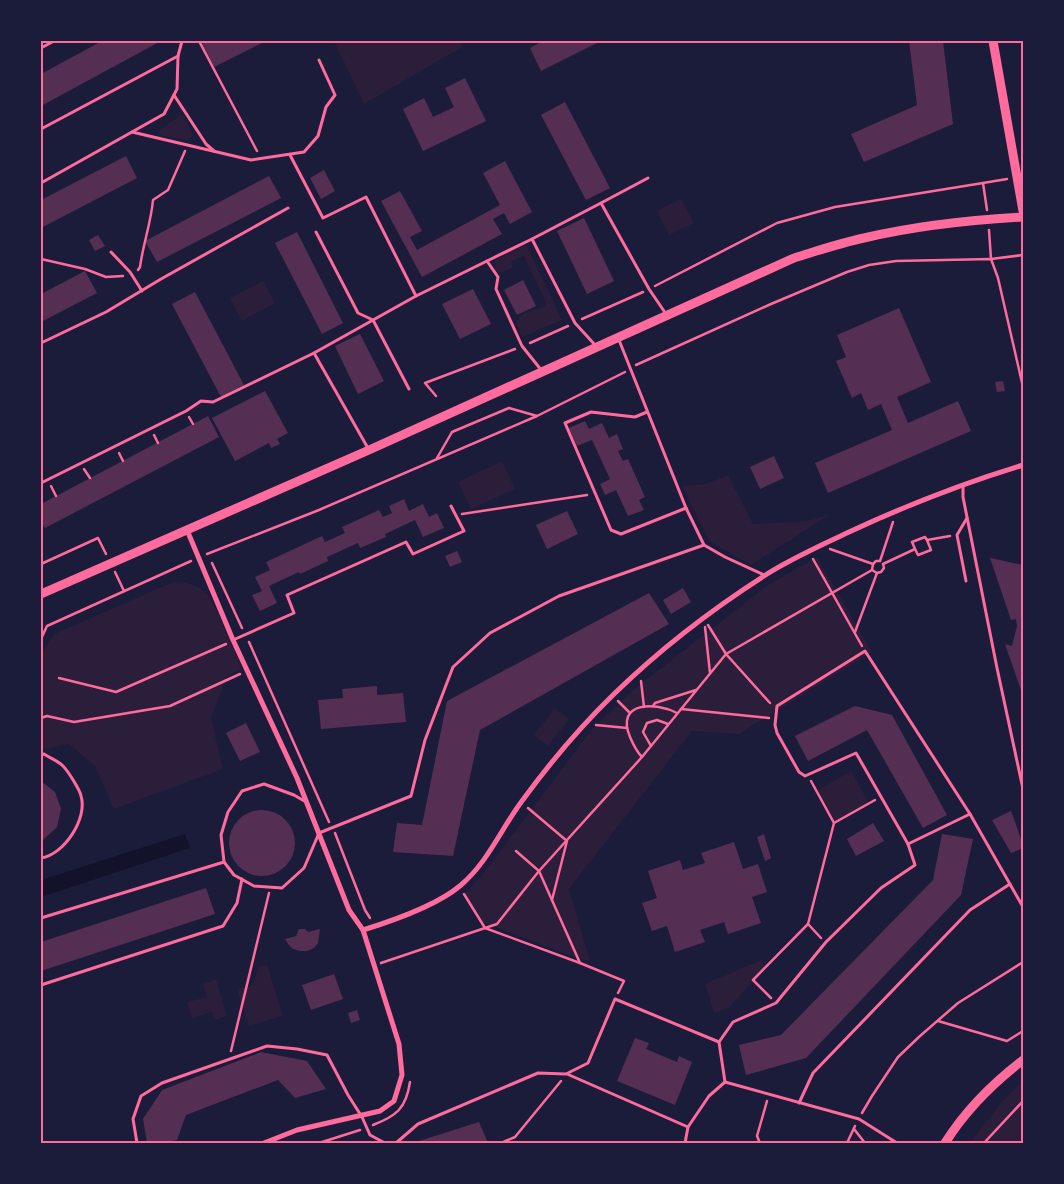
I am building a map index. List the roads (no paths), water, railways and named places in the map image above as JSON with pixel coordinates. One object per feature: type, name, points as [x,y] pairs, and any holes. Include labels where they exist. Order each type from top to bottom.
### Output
[{"type":"main road","points":[[993,41],[1023,211]]},
{"type":"main road","points":[[41,594],[369,450],[794,258],[865,238],[912,229],[989,219],[1023,217]]},
{"type":"main road","points":[[945,1143],[968,1112],[989,1089],[1023,1060]]},
{"type":"street","points":[[363,930],[433,902],[459,887],[478,868],[522,802],[585,724],[640,670],[704,618],[764,575],[820,546],[898,510],[963,484],[1023,465]]},
{"type":"street","points":[[187,530],[233,640],[297,778],[349,910],[363,930],[399,1044],[402,1075],[394,1101],[380,1111],[297,1130],[264,1143]]},
{"type":"lane","points":[[41,48],[54,41]]},
{"type":"lane","points":[[41,182],[164,114],[177,89],[178,56],[182,41]]},
{"type":"lane","points":[[41,130],[178,56]]},
{"type":"lane","points":[[132,132],[251,160],[304,152],[318,136],[326,106],[335,95],[319,60]]},
{"type":"lane","points":[[174,95],[206,144],[215,152]]},
{"type":"lane","points":[[290,155],[323,218],[366,197],[416,296]]},
{"type":"lane","points":[[41,484],[186,411],[202,401],[213,402],[314,353],[416,296],[532,239],[648,178]]},
{"type":"lane","points":[[601,203],[649,289],[666,315]]},
{"type":"lane","points":[[41,343],[106,312],[288,208]]},
{"type":"lane","points":[[316,232],[358,313],[373,320],[410,389]]},
{"type":"lane","points":[[532,239],[575,323],[596,347]]},
{"type":"lane","points":[[111,252],[133,276],[142,291]]},
{"type":"lane","points":[[487,261],[498,277],[496,289],[522,346],[542,371]]},
{"type":"lane","points":[[618,337],[686,508],[704,545],[764,575]]},
{"type":"lane","points":[[314,353],[369,450]]},
{"type":"lane","points":[[648,412],[635,417],[591,412],[565,423],[611,530],[621,534],[686,508]]},
{"type":"lane","points":[[963,484],[963,497],[1023,788]]},
{"type":"lane","points":[[233,640],[294,613],[286,595],[406,542],[413,554],[464,531],[451,506]]},
{"type":"lane","points":[[966,582],[957,535],[968,518]]},
{"type":"lane","points":[[307,803],[294,795],[264,784],[242,791],[228,812],[221,836],[224,862],[234,875],[254,886],[282,888],[304,868],[319,833],[411,796],[425,740],[453,667],[490,633],[559,596],[704,545]]},
{"type":"lane","points":[[724,1082],[719,1042],[733,1022],[776,1003],[826,942],[881,888],[914,865],[908,844],[856,753],[805,776],[799,772],[775,724],[777,706],[865,651],[970,814],[1023,906]]},
{"type":"lane","points":[[41,755],[44,754],[63,766],[81,796],[82,814],[68,842],[46,857],[41,858]]},
{"type":"lane","points":[[908,844],[970,814]]},
{"type":"lane","points":[[41,918],[224,862]]},
{"type":"lane","points":[[41,985],[223,926],[238,903],[242,879]]},
{"type":"lane","points":[[799,1102],[813,1073],[970,910],[1010,884]]},
{"type":"lane","points":[[566,1074],[588,1063],[615,999],[719,1042]]},
{"type":"lane","points":[[137,1143],[133,1118],[141,1096],[162,1083],[267,1046],[297,1048],[327,1055],[348,1095],[362,1116],[370,1134],[385,1143]]},
{"type":"lane","points":[[396,1143],[418,1124],[538,1073],[566,1074],[688,1127]]},
{"type":"lane","points":[[724,1082],[859,1119],[897,1143]]},
{"type":"lane","points":[[685,1143],[688,1127],[709,1096],[724,1082]]}]
